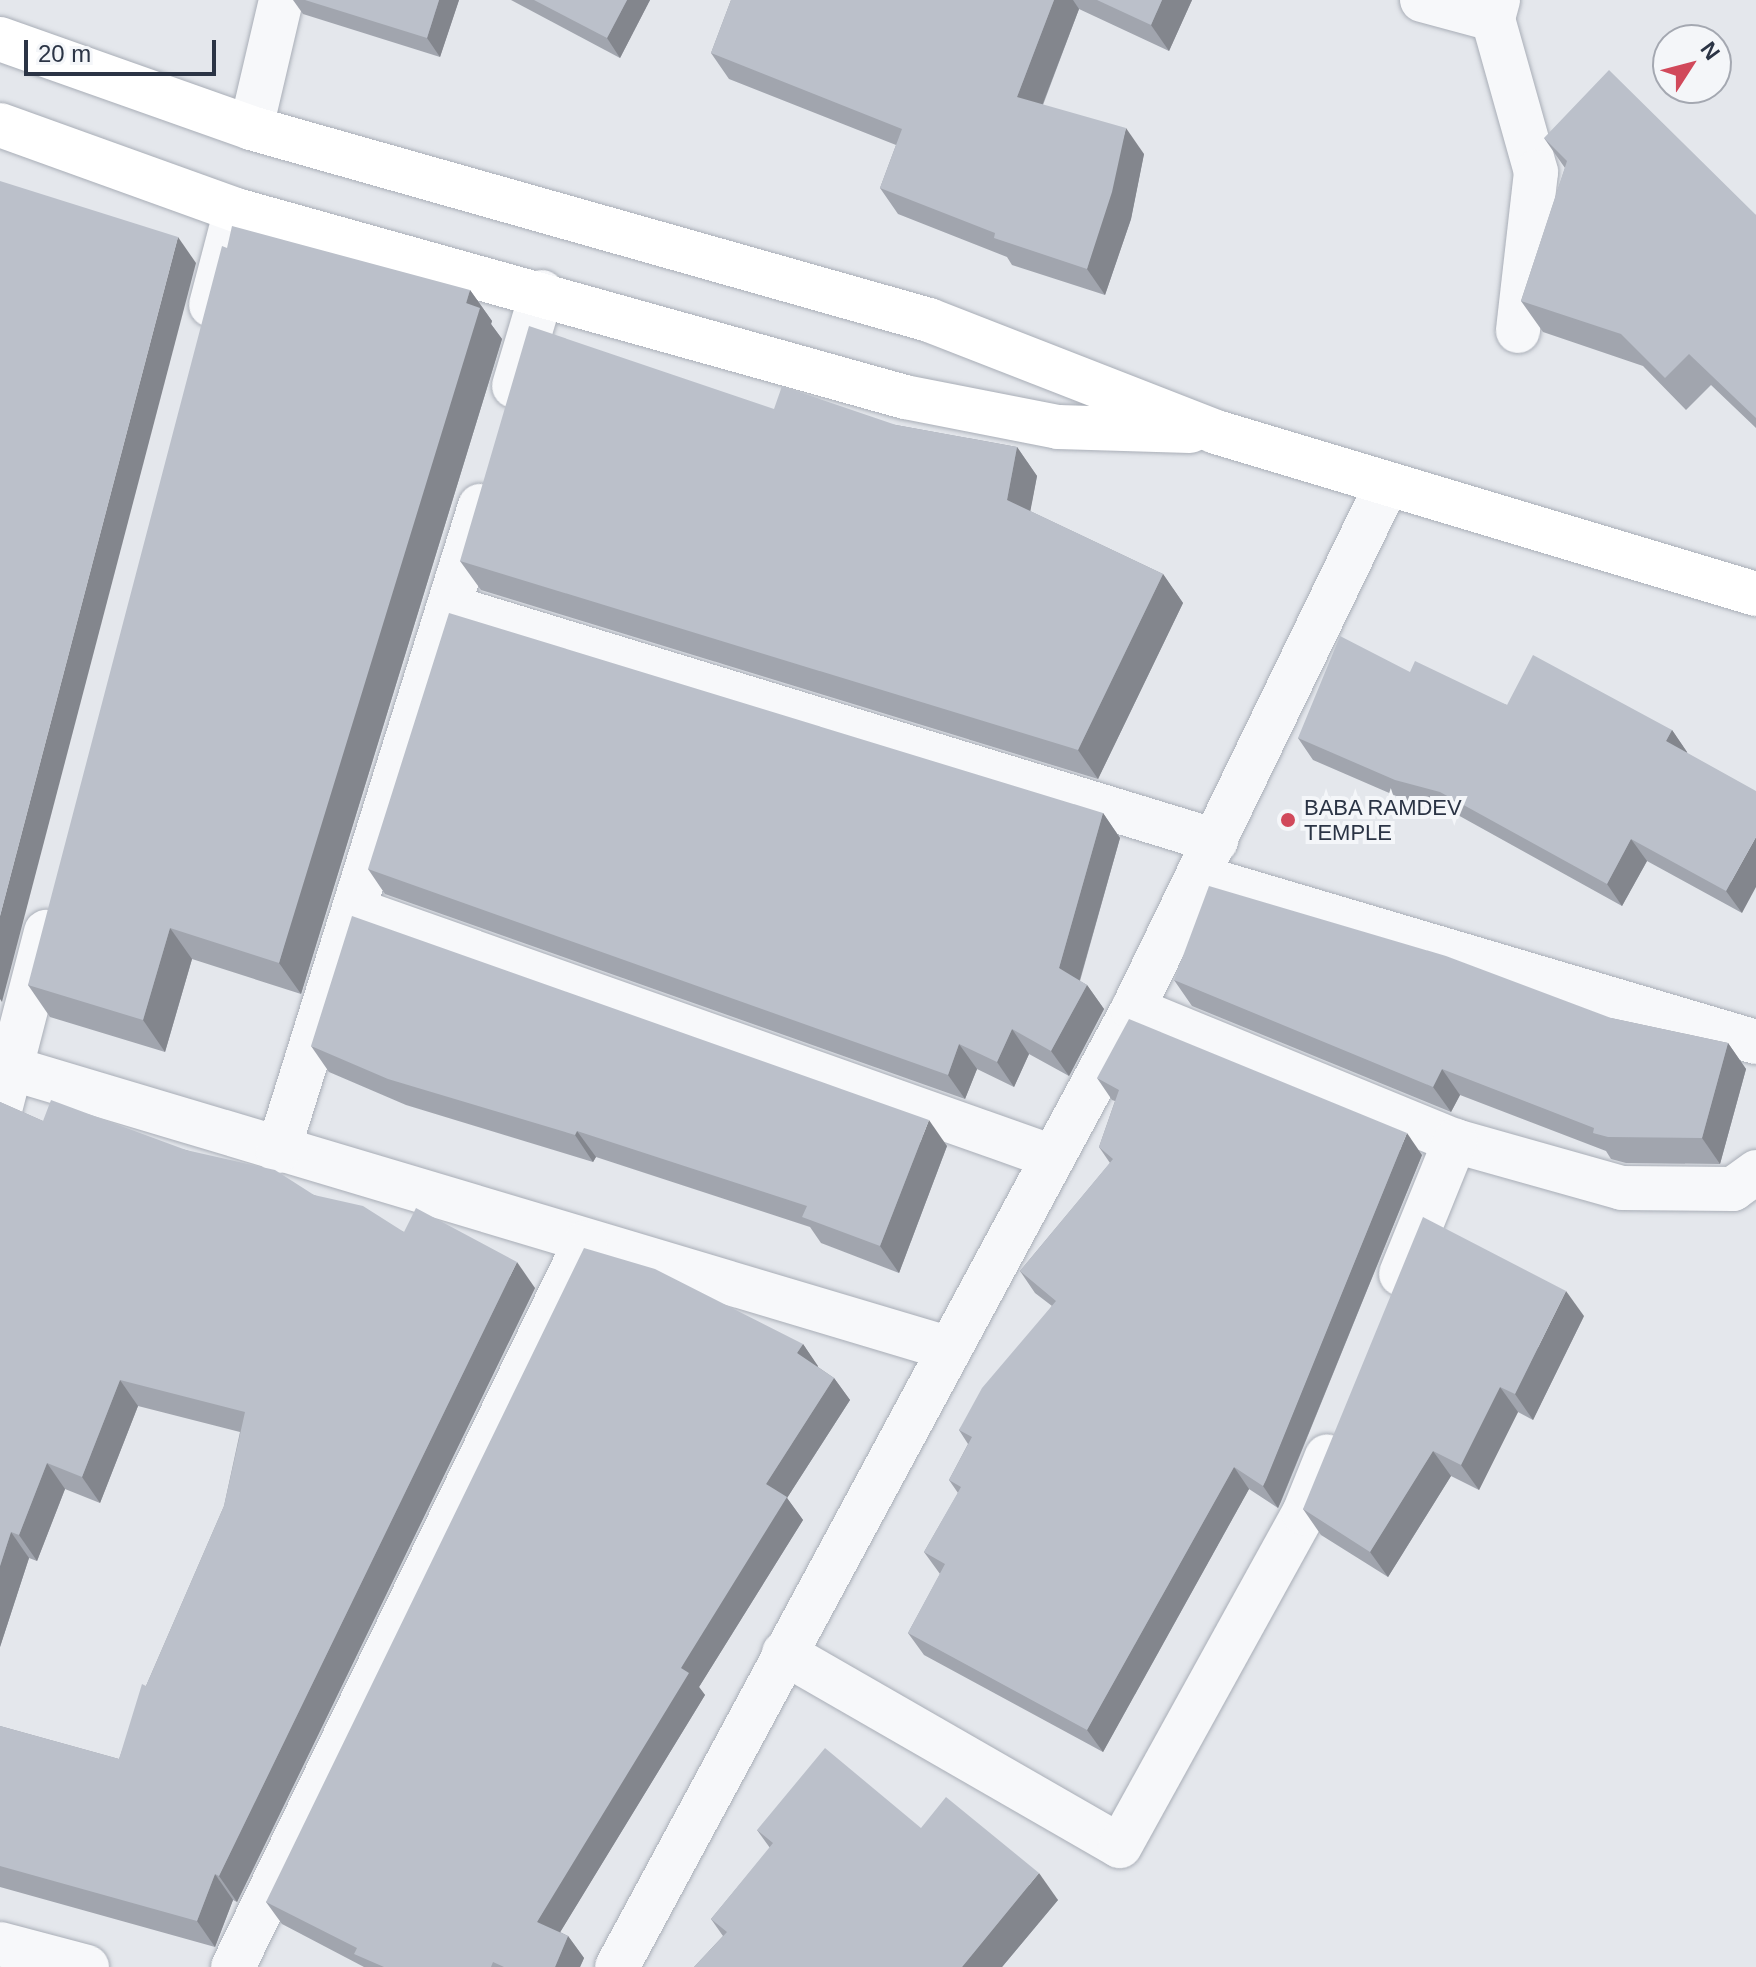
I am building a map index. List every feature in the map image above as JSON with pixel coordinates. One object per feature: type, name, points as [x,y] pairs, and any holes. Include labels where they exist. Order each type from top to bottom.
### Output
[{"type":"street","points":[[251,128],[281,0]]},
{"type":"street","points":[[1422,0],[1496,10],[1536,172],[1518,331]]},
{"type":"street","points":[[0,39],[251,128],[929,320],[1216,432],[1386,486],[1498,512],[1756,594]]},
{"type":"street","points":[[0,125],[236,210],[542,292],[905,397],[1058,427],[1216,432]]},
{"type":"street","points":[[200,348],[236,210]]},
{"type":"street","points":[[502,427],[542,292]]},
{"type":"street","points":[[278,1151],[450,607],[489,472]]},
{"type":"street","points":[[617,1967],[1050,1156],[1133,1009],[1386,486]]},
{"type":"street","points":[[450,607],[1756,1042]]},
{"type":"street","points":[[0,1110],[5,1066],[55,900]]},
{"type":"street","points":[[355,910],[1050,1156]]},
{"type":"street","points":[[1133,1009],[1455,1141],[1622,1188],[1733,1189],[1756,1172]]},
{"type":"street","points":[[5,1066],[585,1243],[947,1348]]},
{"type":"street","points":[[1385,1313],[1455,1141]]},
{"type":"street","points":[[233,1967],[585,1243]]},
{"type":"street","points":[[784,1653],[1120,1846],[1304,1513],[1345,1413]]},
{"type":"street","points":[[0,1944],[87,1967]]},
{"type":"building","points":[[305,0],[439,0],[427,38]]},
{"type":"building","points":[[534,0],[627,0],[607,38]]},
{"type":"building","points":[[731,0],[1054,0],[1017,97],[1126,128],[1112,192],[1087,269],[994,238],[995,233],[880,188],[902,129],[711,53]]},
{"type":"building","points":[[1097,0],[1162,0],[1151,25]]},
{"type":"building","points":[[1609,70],[1756,215],[1756,418],[1689,354],[1665,378],[1621,334],[1521,301],[1567,161],[1544,138]]},
{"type":"building","points":[[0,181],[178,237],[0,916]]},
{"type":"building","points":[[232,226],[470,290],[466,303],[480,308],[279,963],[170,928],[143,1020],[28,985],[222,246],[227,248]]},
{"type":"building","points":[[529,326],[774,409],[782,386],[896,425],[1017,447],[1007,500],[1163,574],[1078,750],[460,561]]},
{"type":"building","points":[[449,613],[1103,813],[1059,968],[1087,985],[1051,1051],[1012,1029],[997,1062],[959,1044],[948,1075],[368,869]]},
{"type":"building","points":[[1340,636],[1410,672],[1415,661],[1507,705],[1533,655],[1672,730],[1666,741],[1756,791],[1756,837],[1726,891],[1631,839],[1607,884],[1440,792],[1395,780],[1298,738]]},
{"type":"building","points":[[1209,886],[1446,956],[1611,1018],[1728,1043],[1702,1138],[1608,1137],[1593,1133],[1594,1128],[1442,1069],[1433,1087],[1174,980]]},
{"type":"building","points":[[352,916],[929,1120],[880,1246],[802,1217],[807,1206],[577,1131],[575,1135],[388,1079],[311,1046]]},
{"type":"building","points":[[1129,1019],[1407,1133],[1263,1486],[1234,1467],[1087,1730],[908,1633],[945,1564],[924,1552],[961,1487],[949,1480],[972,1437],[959,1430],[982,1388],[1056,1301],[1020,1271],[1113,1159],[1099,1147],[1119,1090],[1097,1078]]},
{"type":"building","points":[[51,1100],[186,1150],[275,1170],[314,1195],[363,1206],[404,1232],[416,1208],[517,1262],[219,1876],[215,1874],[197,1921],[0,1866],[0,1726],[119,1759],[142,1684],[146,1686],[224,1506],[245,1412],[120,1380],[82,1477],[47,1463],[19,1535],[11,1532],[0,1566],[0,1102],[43,1121]]},
{"type":"building","points":[[1423,1217],[1566,1291],[1515,1394],[1500,1387],[1461,1465],[1433,1451],[1370,1552],[1303,1509]]},
{"type":"building","points":[[584,1248],[655,1269],[803,1344],[797,1353],[834,1378],[766,1484],[787,1497],[681,1668],[689,1673],[537,1922],[568,1936],[555,1967],[504,1967],[493,1962],[491,1967],[384,1967],[354,1954],[357,1948],[266,1902]]},
{"type":"building","points":[[825,1748],[921,1828],[946,1797],[1039,1873],[962,1967],[694,1967],[727,1932],[711,1919],[773,1843],[757,1830]]},
{"type":"place","name":"BABA RAMDEV TEMPLE","points":[[1288,820]]}]
